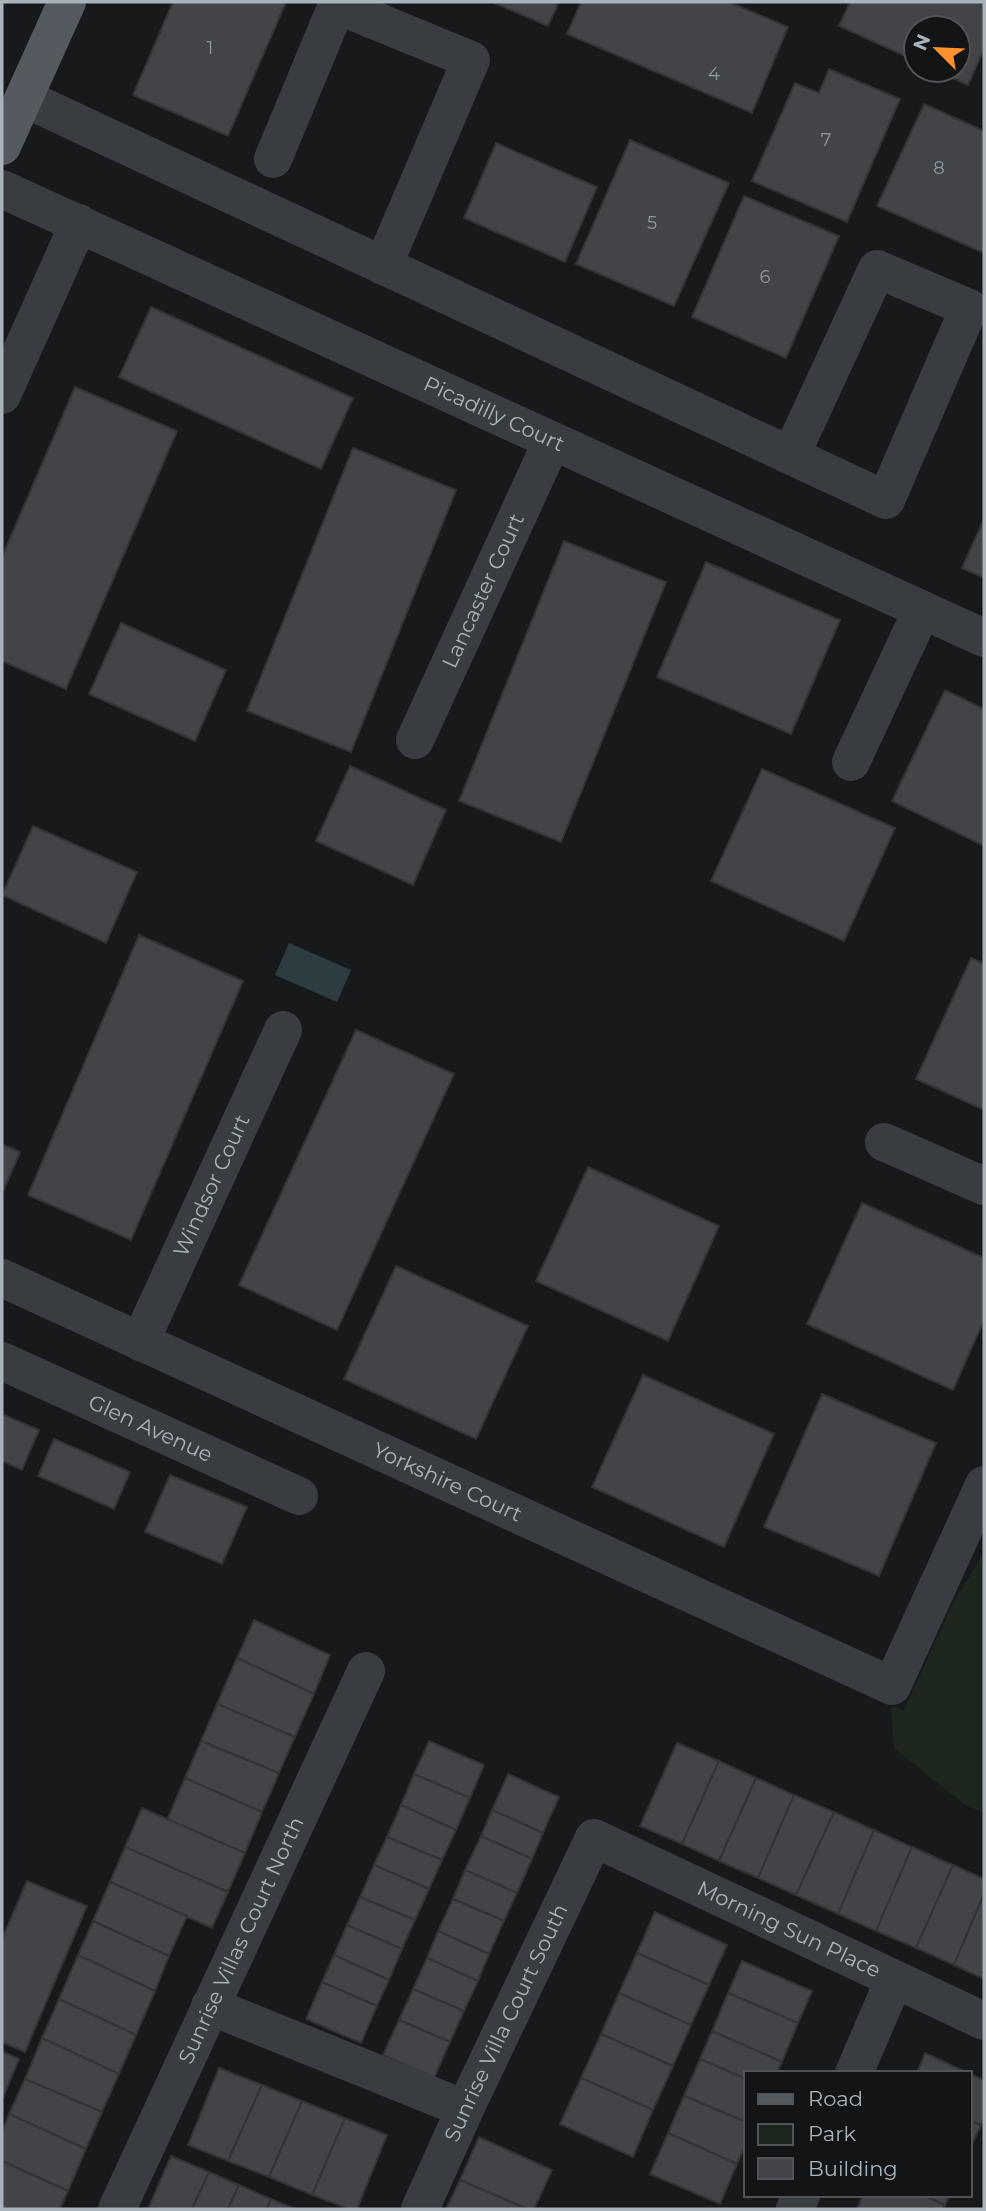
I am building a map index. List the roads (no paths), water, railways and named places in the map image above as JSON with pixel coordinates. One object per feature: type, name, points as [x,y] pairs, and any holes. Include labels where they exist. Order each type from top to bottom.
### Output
[{"type":"main road","points":[[2,146],[67,2]]},
{"type":"street","points":[[273,159],[337,5],[471,60],[383,266]]},
{"type":"street","points":[[24,98],[886,500],[969,308],[877,269],[790,455]]},
{"type":"street","name":"Picadilly Court","points":[[2,189],[984,638]]},
{"type":"street","points":[[2,395],[79,223]]},
{"type":"street","name":"Lancaster Court","points":[[415,740],[552,441]]},
{"type":"street","points":[[851,762],[922,610]]},
{"type":"street","name":"Windsor Court","points":[[140,1342],[283,1030]]},
{"type":"street","points":[[884,1142],[984,1186]]},
{"type":"street","name":"Yorkshire Court","points":[[2,1278],[892,1686],[984,1485]]},
{"type":"street","name":"Glen Avenue","points":[[2,1361],[299,1496]]},
{"type":"street","name":"Sunrise Villas Court North","points":[[117,2209],[366,1671]]},
{"type":"street","name":"Morning Sun Place","points":[[594,1838],[984,2021]]},
{"type":"street","name":"Sunrise Villa Court South","points":[[420,2209],[594,1838]]},
{"type":"street","points":[[855,2071],[894,1980]]},
{"type":"street","points":[[210,2006],[465,2109]]}]
